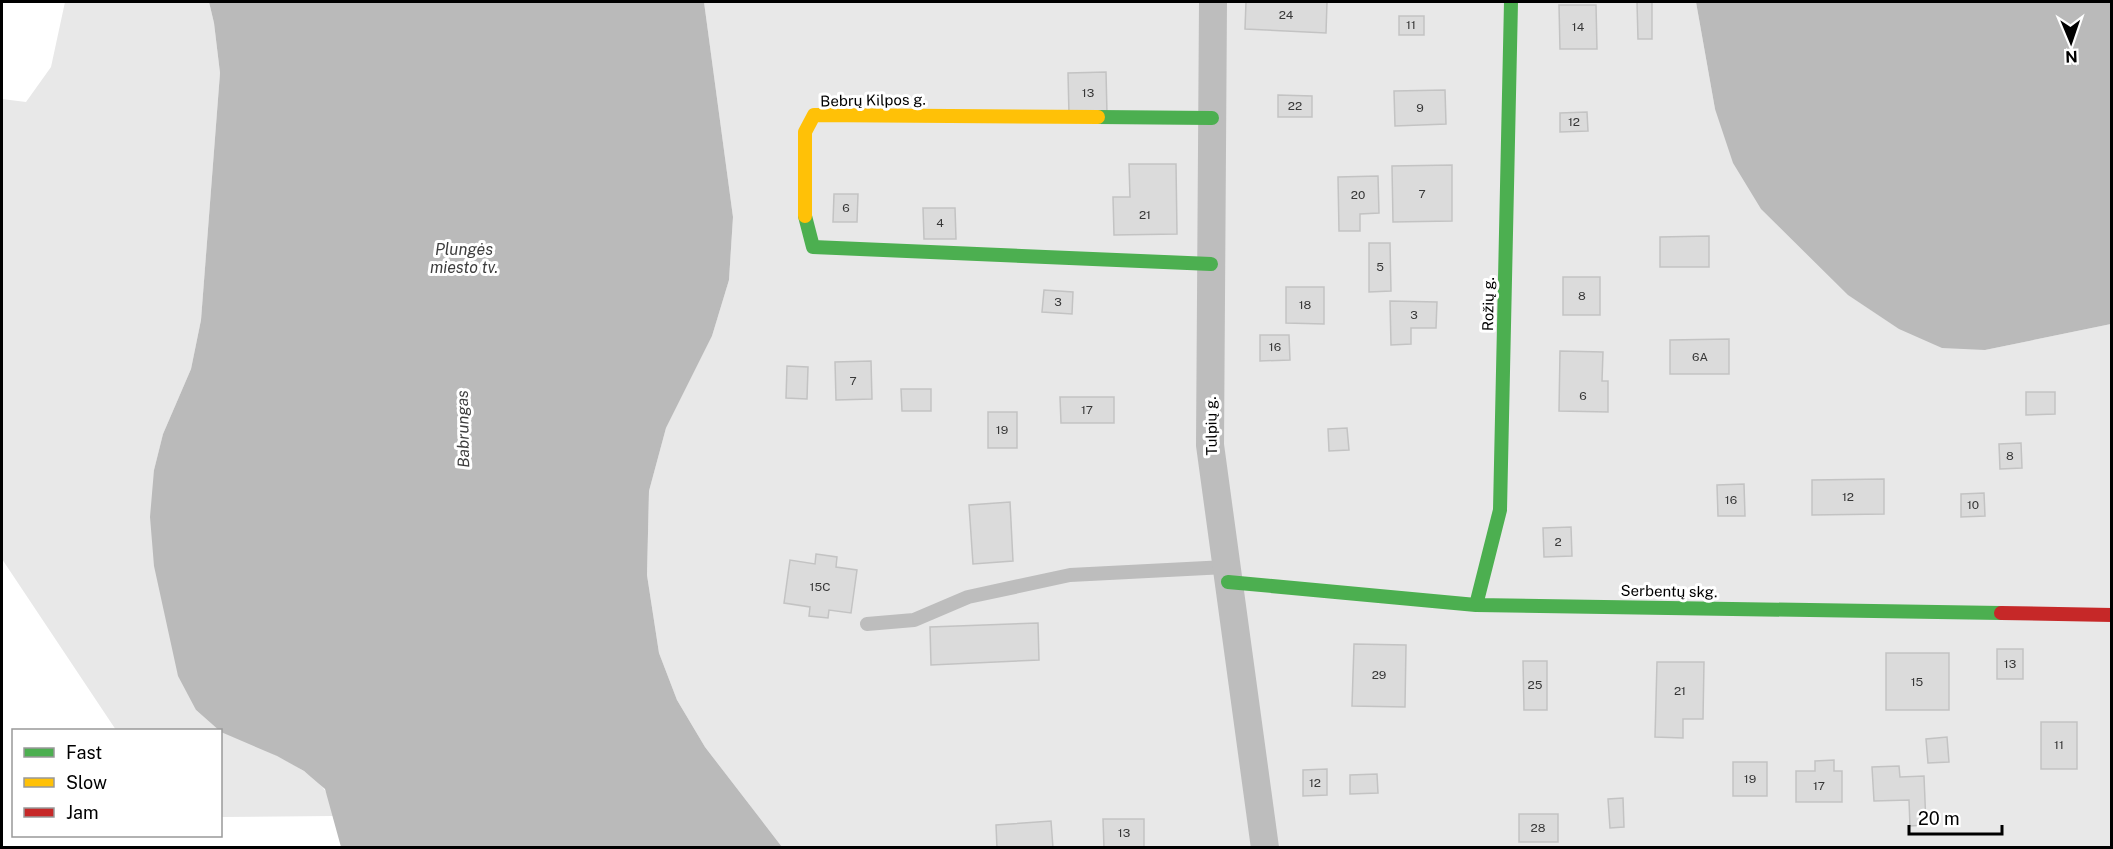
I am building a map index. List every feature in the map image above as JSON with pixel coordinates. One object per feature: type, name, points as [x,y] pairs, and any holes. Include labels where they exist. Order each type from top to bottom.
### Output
[{"type":"street","name":"Tulpių g.","points":[[1213,2],[1210,445],[1265,848]]},
{"type":"street","name":"Rožių g.","points":[[1476,605],[1500,510],[1510,2]]},
{"type":"street","name":"Bebrų Kilpos g.","points":[[1211,264],[813,247],[805,216],[805,132],[814,115],[1212,118]]},
{"type":"street","name":"Serbentų skg.","points":[[1226,574],[1476,605],[2112,615]]},
{"type":"lane","points":[[867,624],[914,620],[968,597],[1070,575],[1226,574]]},
{"type":"shaded area","points":[[65,2],[209,2],[220,73],[201,320],[191,369],[163,434],[154,470],[196,710],[218,729],[115,729],[2,559],[2,99],[26,102],[51,67]]},
{"type":"shaded area","points":[[704,2],[1696,2],[1715,109],[1985,350],[2111,324],[2111,847],[782,847],[705,747],[677,700],[659,653],[647,575],[649,491],[666,428],[712,336],[729,280],[733,217]]},
{"type":"shaded area","points":[[222,732],[305,771],[326,792],[333,816],[222,817]]},
{"type":"water","name":"Plungės miesto tv.","points":[[209,2],[704,2],[733,217],[729,280],[712,336],[666,428],[649,491],[647,575],[659,653],[677,700],[705,747],[782,847],[341,847],[325,789],[304,771],[277,756],[222,732],[222,729],[218,729],[196,710],[178,676],[154,566],[150,517],[154,470],[163,434],[191,369],[201,320],[220,73]]},
{"type":"water","points":[[1696,2],[2111,2],[2111,324],[1985,350],[1942,348],[1899,329],[1848,295],[1761,209],[1733,163],[1715,109]]},
{"type":"building","points":[[1246,2],[1327,2],[1326,33],[1245,29]]},
{"type":"building","points":[[1637,2],[1652,2],[1652,39],[1638,39]]},
{"type":"building","points":[[1559,5],[1596,5],[1597,49],[1560,49]]},
{"type":"building","points":[[1399,16],[1424,16],[1424,35],[1399,35]]},
{"type":"building","points":[[1106,72],[1107,114],[1069,115],[1068,73]]},
{"type":"building","points":[[1445,90],[1446,124],[1395,126],[1394,91]]},
{"type":"building","points":[[1278,95],[1312,96],[1312,117],[1278,117]]},
{"type":"building","points":[[1587,112],[1588,131],[1560,132],[1560,113]]},
{"type":"building","points":[[1129,164],[1176,164],[1177,234],[1114,235],[1113,197],[1130,197]]},
{"type":"building","points":[[1452,165],[1452,221],[1393,222],[1392,166]]},
{"type":"building","points":[[1378,176],[1379,213],[1360,214],[1360,231],[1339,231],[1338,177]]},
{"type":"building","points":[[834,194],[858,194],[857,222],[833,222]]},
{"type":"building","points":[[923,208],[955,208],[956,239],[924,239]]},
{"type":"building","points":[[1709,236],[1709,267],[1660,267],[1660,237]]},
{"type":"building","points":[[1369,243],[1390,243],[1391,291],[1369,292]]},
{"type":"building","points":[[1563,277],[1600,277],[1600,315],[1563,315]]},
{"type":"building","points":[[1286,287],[1324,287],[1324,324],[1286,323]]},
{"type":"building","points":[[1044,290],[1073,292],[1072,314],[1042,312]]},
{"type":"building","points":[[1390,301],[1437,302],[1436,328],[1411,328],[1411,344],[1391,345]]},
{"type":"building","points":[[1260,335],[1289,335],[1290,360],[1260,361]]},
{"type":"building","points":[[1729,339],[1729,374],[1670,374],[1670,340]]},
{"type":"building","points":[[1560,351],[1603,352],[1602,381],[1608,381],[1608,412],[1559,411]]},
{"type":"building","points":[[871,361],[872,399],[836,400],[835,362]]},
{"type":"building","points":[[787,366],[808,367],[807,399],[786,398]]},
{"type":"building","points":[[901,389],[931,389],[931,411],[902,411]]},
{"type":"building","points":[[2026,392],[2055,392],[2055,414],[2026,415]]},
{"type":"building","points":[[1060,397],[1114,397],[1114,423],[1061,423]]},
{"type":"building","points":[[988,412],[1017,412],[1017,448],[988,448]]},
{"type":"building","points":[[1347,428],[1349,450],[1329,451],[1328,429]]},
{"type":"building","points":[[2021,443],[2022,468],[2000,469],[1999,444]]},
{"type":"building","points":[[1884,479],[1884,514],[1812,515],[1812,480]]},
{"type":"building","points":[[1744,484],[1745,516],[1718,516],[1717,485]]},
{"type":"building","points":[[1984,493],[1985,516],[1961,517],[1961,494]]},
{"type":"building","points":[[1010,502],[1013,561],[973,564],[969,505]]},
{"type":"building","points":[[1571,527],[1572,556],[1544,557],[1543,528]]},
{"type":"building","points":[[816,554],[837,557],[836,567],[857,570],[851,613],[829,610],[828,618],[809,616],[810,607],[784,603],[790,560],[815,564]]},
{"type":"building","points":[[1038,623],[1039,660],[931,665],[930,627]]},
{"type":"building","points":[[1354,644],[1406,645],[1405,707],[1352,706]]},
{"type":"building","points":[[1997,649],[2023,649],[2023,679],[1997,679]]},
{"type":"building","points":[[1886,653],[1949,653],[1949,710],[1886,710]]},
{"type":"building","points":[[1523,661],[1547,661],[1547,710],[1524,710]]},
{"type":"building","points":[[1657,662],[1704,662],[1703,719],[1683,719],[1683,738],[1655,737]]},
{"type":"building","points":[[2041,722],[2077,722],[2077,769],[2041,769]]},
{"type":"building","points":[[1947,737],[1949,762],[1928,763],[1926,739]]},
{"type":"building","points":[[1834,760],[1834,771],[1842,771],[1842,802],[1796,802],[1796,771],[1815,771],[1815,761]]},
{"type":"building","points":[[1733,762],[1767,762],[1767,796],[1733,796]]},
{"type":"building","points":[[1899,766],[1900,777],[1924,776],[1926,825],[1910,826],[1909,800],[1874,801],[1872,767]]},
{"type":"building","points":[[1327,769],[1327,795],[1303,796],[1303,770]]},
{"type":"building","points":[[1377,774],[1378,793],[1350,794],[1350,775]]},
{"type":"building","points":[[1623,798],[1624,827],[1610,828],[1608,799]]},
{"type":"building","points":[[1519,814],[1558,814],[1558,842],[1519,842]]},
{"type":"building","points":[[1103,819],[1144,819],[1144,848],[1104,848]]},
{"type":"building","points":[[1051,821],[1053,848],[997,848],[996,825]]},
{"type":"traffic: fast","points":[[1476,605],[1500,510],[1511,2]]},
{"type":"traffic: fast","points":[[1098,117],[1212,118]]},
{"type":"traffic: fast","points":[[805,216],[813,247],[1211,264]]},
{"type":"traffic: fast","points":[[1228,582],[1476,605],[2001,613]]},
{"type":"traffic: slow","points":[[805,216],[805,132],[814,115],[1098,117]]},
{"type":"traffic: jam","points":[[2001,613],[2112,615]]},
{"type":"water label","name":"Babrungas","points":[[463,429]]}]
